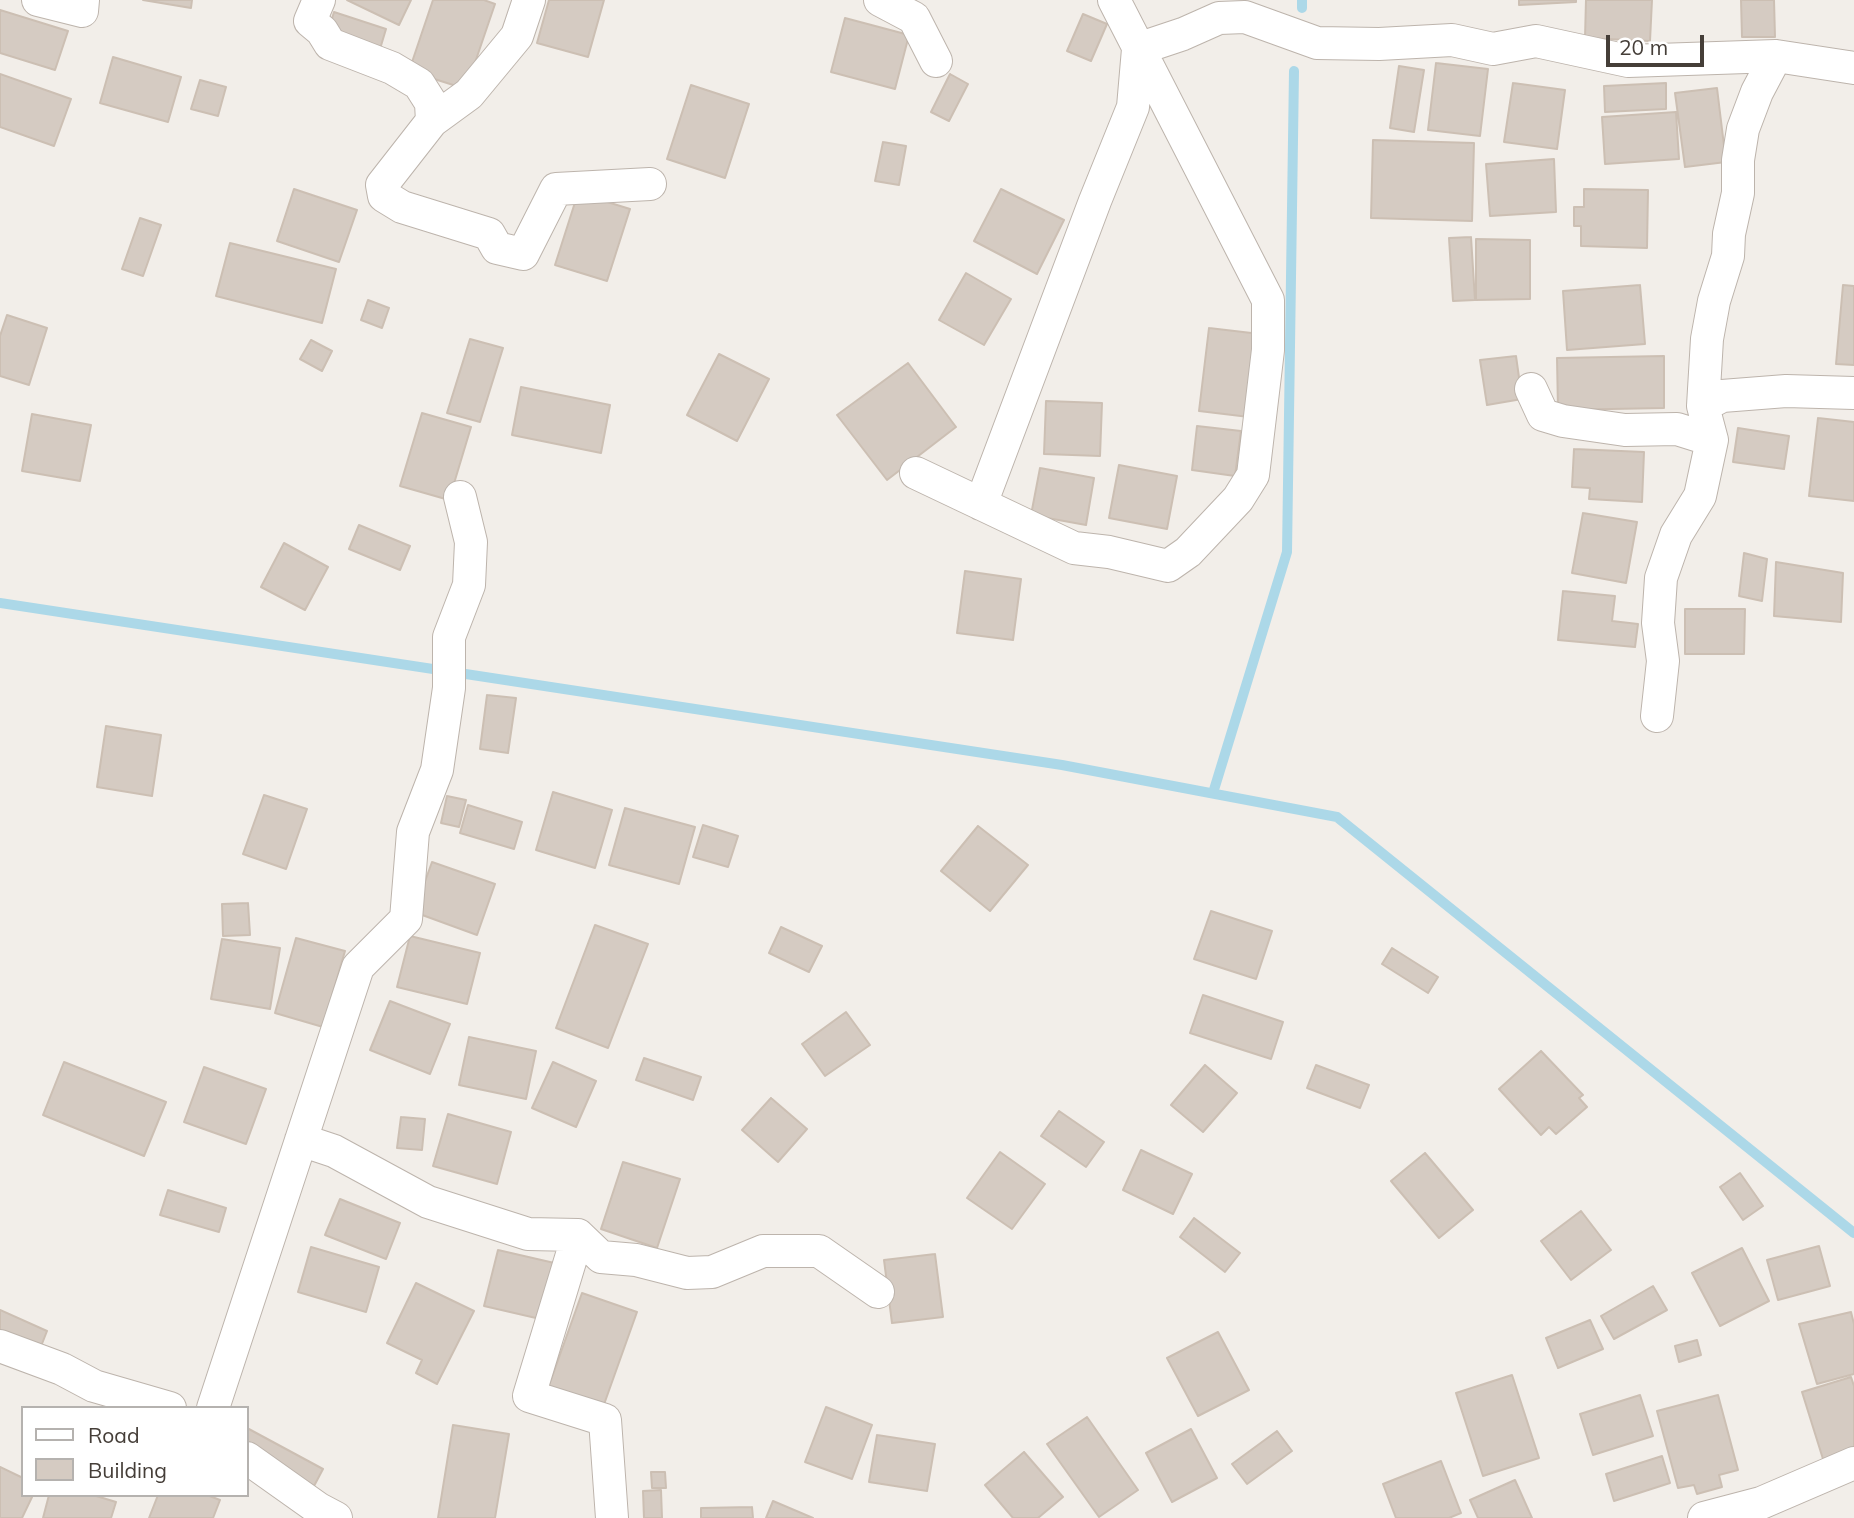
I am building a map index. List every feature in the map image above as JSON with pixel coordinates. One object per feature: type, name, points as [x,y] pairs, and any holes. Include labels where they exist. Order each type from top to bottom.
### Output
[{"type":"street","points":[[38,0],[82,11],[83,0]]},
{"type":"street","points":[[319,0],[310,21],[322,31],[331,44],[392,68],[419,84],[431,103],[432,121]]},
{"type":"street","points":[[528,0],[517,36],[469,94],[432,121],[382,185],[384,196],[402,208],[489,234],[497,248],[523,254],[556,189],[650,184]]},
{"type":"street","points":[[880,0],[914,18],[936,61]]},
{"type":"street","points":[[916,473],[1074,548],[1109,552],[1168,566],[1188,552],[1230,508],[1253,475],[1268,350],[1268,300],[1114,0]]},
{"type":"street","points":[[1138,49],[1184,34],[1219,18],[1245,17],[1317,43],[1379,44],[1452,40],[1493,49],[1536,41],[1628,61],[1776,56],[1854,68]]},
{"type":"street","points":[[981,504],[1133,107],[1138,49]]},
{"type":"street","points":[[1657,716],[1662,662],[1658,623],[1661,578],[1676,536],[1700,496],[1712,440],[1703,406],[1707,339],[1714,301],[1728,256],[1729,234],[1738,193],[1738,160],[1743,130],[1757,92],[1776,56]]},
{"type":"street","points":[[1531,389],[1543,415],[1563,421],[1625,430],[1677,429],[1712,440]]},
{"type":"street","points":[[1703,406],[1722,396],[1786,391],[1854,393]]},
{"type":"street","points":[[214,1406],[358,967],[406,919],[413,832],[437,769],[449,688],[449,637],[469,585],[471,542],[460,496]]},
{"type":"street","points":[[301,1140],[334,1151],[428,1202],[528,1234],[578,1235],[601,1257],[636,1260],[687,1273],[712,1272],[763,1251],[819,1251],[878,1292]]},
{"type":"street","points":[[578,1235],[529,1396],[605,1420],[612,1518]]},
{"type":"street","points":[[0,1346],[62,1369],[94,1386],[163,1406]]},
{"type":"street","points":[[248,1459],[336,1518]]},
{"type":"street","points":[[1704,1518],[1761,1503],[1854,1463]]},
{"type":"building","points":[[143,0],[192,0],[191,8]]},
{"type":"building","points":[[347,0],[411,0],[399,25]]},
{"type":"building","points":[[433,0],[484,0],[495,4],[466,89],[409,71]]},
{"type":"building","points":[[549,0],[604,0],[588,57],[537,43]]},
{"type":"building","points":[[1519,0],[1576,0],[1576,2],[1519,5]]},
{"type":"building","points":[[1586,0],[1652,0],[1650,41],[1585,38]]},
{"type":"building","points":[[1741,0],[1774,0],[1775,37],[1742,37]]},
{"type":"building","points":[[0,10],[68,31],[55,70],[0,53]]},
{"type":"building","points":[[334,12],[386,29],[380,49],[328,32]]},
{"type":"building","points":[[1083,14],[1107,24],[1091,61],[1067,51]]},
{"type":"building","points":[[845,18],[909,35],[895,89],[831,72]]},
{"type":"building","points":[[113,57],[181,77],[168,122],[100,103]]},
{"type":"building","points":[[1436,63],[1488,69],[1480,136],[1428,130]]},
{"type":"building","points":[[1399,66],[1424,70],[1414,132],[1390,128]]},
{"type":"building","points":[[0,74],[71,99],[54,146],[0,127]]},
{"type":"building","points":[[950,74],[968,84],[949,121],[931,112]]},
{"type":"building","points":[[200,80],[226,87],[218,116],[191,109]]},
{"type":"building","points":[[1513,83],[1565,90],[1557,149],[1504,142]]},
{"type":"building","points":[[1666,83],[1666,109],[1605,112],[1604,86]]},
{"type":"building","points":[[691,85],[749,104],[725,178],[667,159]]},
{"type":"building","points":[[1717,88],[1726,162],[1685,167],[1675,93]]},
{"type":"building","points":[[1676,112],[1679,159],[1605,164],[1602,117]]},
{"type":"building","points":[[1373,140],[1474,143],[1472,221],[1371,218]]},
{"type":"building","points":[[883,142],[906,146],[899,185],[875,181]]},
{"type":"building","points":[[1554,159],[1556,212],[1490,216],[1486,164]]},
{"type":"building","points":[[294,189],[357,210],[339,262],[277,241]]},
{"type":"building","points":[[1001,189],[1064,220],[1037,274],[974,241]]},
{"type":"building","points":[[1584,189],[1648,190],[1647,248],[1581,246],[1581,226],[1574,226],[1574,207],[1584,207]]},
{"type":"building","points":[[578,193],[630,209],[607,281],[555,265]]},
{"type":"building","points":[[140,218],[161,225],[143,276],[122,269]]},
{"type":"building","points":[[1471,237],[1475,300],[1453,301],[1449,238]]},
{"type":"building","points":[[1476,239],[1530,240],[1530,299],[1476,300]]},
{"type":"building","points":[[230,243],[336,269],[322,323],[216,296]]},
{"type":"building","points":[[966,273],[1011,299],[984,345],[939,320]]},
{"type":"building","points":[[1640,285],[1645,344],[1567,350],[1563,291]]},
{"type":"building","points":[[1843,285],[1854,286],[1854,365],[1836,364]]},
{"type":"building","points":[[368,300],[389,308],[382,328],[361,320]]},
{"type":"building","points":[[7,315],[47,328],[29,385],[0,376],[0,336]]},
{"type":"building","points":[[1209,328],[1260,334],[1249,417],[1199,411]]},
{"type":"building","points":[[470,339],[503,348],[480,422],[447,413]]},
{"type":"building","points":[[311,340],[332,351],[322,371],[300,359]]},
{"type":"building","points":[[719,354],[769,379],[737,441],[687,415]]},
{"type":"building","points":[[1516,356],[1522,399],[1487,405],[1480,360]]},
{"type":"building","points":[[1664,356],[1664,408],[1558,410],[1557,358]]},
{"type":"building","points":[[908,363],[956,427],[887,480],[837,415]]},
{"type":"building","points":[[521,387],[610,405],[601,453],[512,435]]},
{"type":"building","points":[[1046,401],[1102,403],[1100,456],[1044,454]]},
{"type":"building","points":[[422,413],[471,427],[449,500],[400,486]]},
{"type":"building","points":[[32,414],[91,425],[80,481],[22,471]]},
{"type":"building","points":[[1818,418],[1854,422],[1854,501],[1809,496]]},
{"type":"building","points":[[1197,426],[1241,431],[1235,476],[1192,470]]},
{"type":"building","points":[[1738,428],[1789,436],[1784,469],[1733,462]]},
{"type":"building","points":[[1574,449],[1644,452],[1642,502],[1589,499],[1590,488],[1572,487]]},
{"type":"building","points":[[1119,465],[1177,476],[1167,529],[1109,518]]},
{"type":"building","points":[[1040,468],[1094,478],[1086,525],[1031,515]]},
{"type":"building","points":[[1583,513],[1637,522],[1626,583],[1572,573]]},
{"type":"building","points":[[359,525],[410,546],[400,570],[349,549]]},
{"type":"building","points":[[284,543],[328,567],[305,610],[261,587]]},
{"type":"building","points":[[1744,553],[1767,559],[1762,601],[1739,596]]},
{"type":"building","points":[[1776,562],[1843,573],[1841,622],[1774,616]]},
{"type":"building","points":[[965,571],[1021,579],[1013,640],[957,633]]},
{"type":"building","points":[[1563,591],[1615,596],[1612,621],[1638,624],[1635,647],[1558,640]]},
{"type":"building","points":[[1685,609],[1745,609],[1744,654],[1685,654]]},
{"type":"building","points":[[487,695],[516,698],[508,753],[480,749]]},
{"type":"building","points":[[106,726],[161,735],[152,796],[97,787]]},
{"type":"building","points":[[553,792],[612,810],[595,868],[536,850]]},
{"type":"building","points":[[264,795],[307,809],[286,869],[243,854]]},
{"type":"building","points":[[447,796],[466,800],[459,827],[441,823]]},
{"type":"building","points":[[468,805],[522,822],[514,849],[460,833]]},
{"type":"building","points":[[625,808],[695,827],[679,884],[609,865]]},
{"type":"building","points":[[703,825],[738,836],[728,867],[693,857]]},
{"type":"building","points":[[978,826],[1028,865],[990,911],[941,871]]},
{"type":"building","points":[[432,862],[495,884],[477,935],[414,912]]},
{"type":"building","points":[[248,903],[250,935],[223,936],[222,904]]},
{"type":"building","points":[[1211,911],[1272,931],[1256,979],[1194,959]]},
{"type":"building","points":[[595,925],[648,944],[608,1048],[556,1028]]},
{"type":"building","points":[[781,927],[822,946],[809,972],[769,953]]},
{"type":"building","points":[[410,936],[480,953],[467,1004],[397,987]]},
{"type":"building","points":[[296,938],[345,951],[323,1027],[275,1013]]},
{"type":"building","points":[[222,939],[280,948],[270,1009],[211,999]]},
{"type":"building","points":[[1392,948],[1438,977],[1428,993],[1382,964]]},
{"type":"building","points":[[1203,995],[1283,1022],[1271,1059],[1190,1033]]},
{"type":"building","points":[[390,1001],[450,1024],[430,1074],[370,1050]]},
{"type":"building","points":[[846,1012],[870,1045],[825,1076],[802,1044]]},
{"type":"building","points":[[469,1037],[536,1051],[526,1099],[459,1085]]},
{"type":"building","points":[[1541,1051],[1583,1095],[1579,1098],[1587,1107],[1556,1134],[1549,1127],[1541,1135],[1499,1089]]},
{"type":"building","points":[[644,1058],[701,1077],[693,1100],[636,1080]]},
{"type":"building","points":[[64,1062],[166,1102],[144,1156],[43,1115]]},
{"type":"building","points":[[553,1062],[596,1081],[576,1127],[532,1108]]},
{"type":"building","points":[[1205,1065],[1237,1093],[1203,1132],[1171,1105]]},
{"type":"building","points":[[1316,1065],[1369,1085],[1360,1108],[1307,1088]]},
{"type":"building","points":[[204,1067],[266,1089],[246,1144],[184,1122]]},
{"type":"building","points":[[771,1098],[807,1129],[778,1162],[742,1130]]},
{"type":"building","points":[[1059,1111],[1104,1142],[1086,1167],[1041,1136]]},
{"type":"building","points":[[448,1114],[511,1132],[497,1184],[433,1166]]},
{"type":"building","points":[[401,1117],[425,1119],[422,1150],[397,1148]]},
{"type":"building","points":[[1141,1150],[1192,1174],[1173,1214],[1123,1190]]},
{"type":"building","points":[[1000,1152],[1045,1184],[1012,1229],[967,1198]]},
{"type":"building","points":[[1425,1153],[1473,1210],[1439,1238],[1391,1181]]},
{"type":"building","points":[[623,1162],[680,1179],[657,1248],[601,1229]]},
{"type":"building","points":[[1740,1173],[1763,1206],[1743,1220],[1720,1187]]},
{"type":"building","points":[[168,1190],[226,1208],[219,1232],[160,1215]]},
{"type":"building","points":[[340,1199],[400,1223],[386,1259],[325,1235]]},
{"type":"building","points":[[1581,1211],[1611,1250],[1571,1280],[1541,1241]]},
{"type":"building","points":[[1194,1218],[1240,1253],[1225,1272],[1180,1237]]},
{"type":"building","points":[[1819,1246],[1830,1286],[1778,1300],[1767,1260]]},
{"type":"building","points":[[311,1247],[379,1267],[366,1312],[298,1292]]},
{"type":"building","points":[[1742,1248],[1769,1301],[1720,1326],[1692,1273]]},
{"type":"building","points":[[498,1250],[563,1265],[549,1321],[484,1306]]},
{"type":"building","points":[[935,1254],[943,1317],[892,1323],[884,1260]]},
{"type":"building","points":[[416,1283],[474,1311],[437,1384],[416,1373],[422,1360],[387,1343]]},
{"type":"building","points":[[1653,1286],[1667,1310],[1614,1339],[1601,1316]]},
{"type":"building","points":[[582,1293],[637,1312],[602,1410],[547,1391]]},
{"type":"building","points":[[0,1310],[47,1331],[38,1354],[0,1337]]},
{"type":"building","points":[[1851,1312],[1854,1324],[1854,1374],[1817,1384],[1799,1324]]},
{"type":"building","points":[[1590,1320],[1603,1349],[1558,1368],[1546,1338]]},
{"type":"building","points":[[1218,1332],[1249,1390],[1198,1416],[1167,1358]]},
{"type":"building","points":[[1697,1340],[1701,1355],[1679,1362],[1675,1346]]},
{"type":"building","points":[[1512,1375],[1539,1458],[1483,1476],[1456,1393]]},
{"type":"building","points":[[1851,1377],[1854,1386],[1854,1450],[1823,1459],[1802,1392]]},
{"type":"building","points":[[1640,1395],[1653,1436],[1593,1455],[1580,1414]]},
{"type":"building","points":[[1718,1395],[1738,1470],[1719,1475],[1722,1487],[1697,1494],[1694,1485],[1678,1488],[1657,1411]]},
{"type":"building","points":[[826,1407],[872,1425],[852,1479],[805,1462]]},
{"type":"building","points":[[1087,1417],[1138,1490],[1099,1517],[1047,1444]]},
{"type":"building","points":[[453,1425],[509,1434],[495,1518],[438,1518]]},
{"type":"building","points":[[248,1429],[323,1469],[314,1486],[248,1452]]},
{"type":"building","points":[[1191,1429],[1217,1478],[1172,1502],[1146,1453]]},
{"type":"building","points":[[1277,1431],[1292,1451],[1247,1484],[1232,1464]]},
{"type":"building","points":[[877,1435],[935,1444],[927,1491],[869,1482]]},
{"type":"building","points":[[1024,1452],[1063,1497],[1038,1518],[1013,1518],[985,1485]]},
{"type":"building","points":[[1662,1456],[1670,1483],[1614,1501],[1606,1474]]},
{"type":"building","points":[[1441,1461],[1461,1513],[1449,1518],[1396,1518],[1383,1484]]},
{"type":"building","points":[[0,1467],[21,1477],[21,1497],[32,1497],[22,1518],[0,1518]]},
{"type":"building","points":[[651,1472],[665,1472],[666,1488],[652,1488]]},
{"type":"building","points":[[1515,1480],[1532,1518],[1478,1518],[1470,1500]]},
{"type":"building","points":[[661,1490],[662,1518],[644,1518],[643,1491]]},
{"type":"building","points":[[48,1497],[100,1497],[116,1502],[111,1518],[43,1518]]},
{"type":"building","points":[[157,1497],[212,1497],[220,1500],[213,1518],[149,1518]]},
{"type":"building","points":[[773,1501],[813,1518],[766,1518]]},
{"type":"building","points":[[752,1507],[753,1518],[701,1518],[701,1508]]},
{"type":"waterway","points":[[1302,0],[1302,8]]},
{"type":"waterway","points":[[1213,793],[1287,552],[1294,71]]},
{"type":"waterway","points":[[0,603],[1062,765],[1337,817],[1854,1233]]}]
